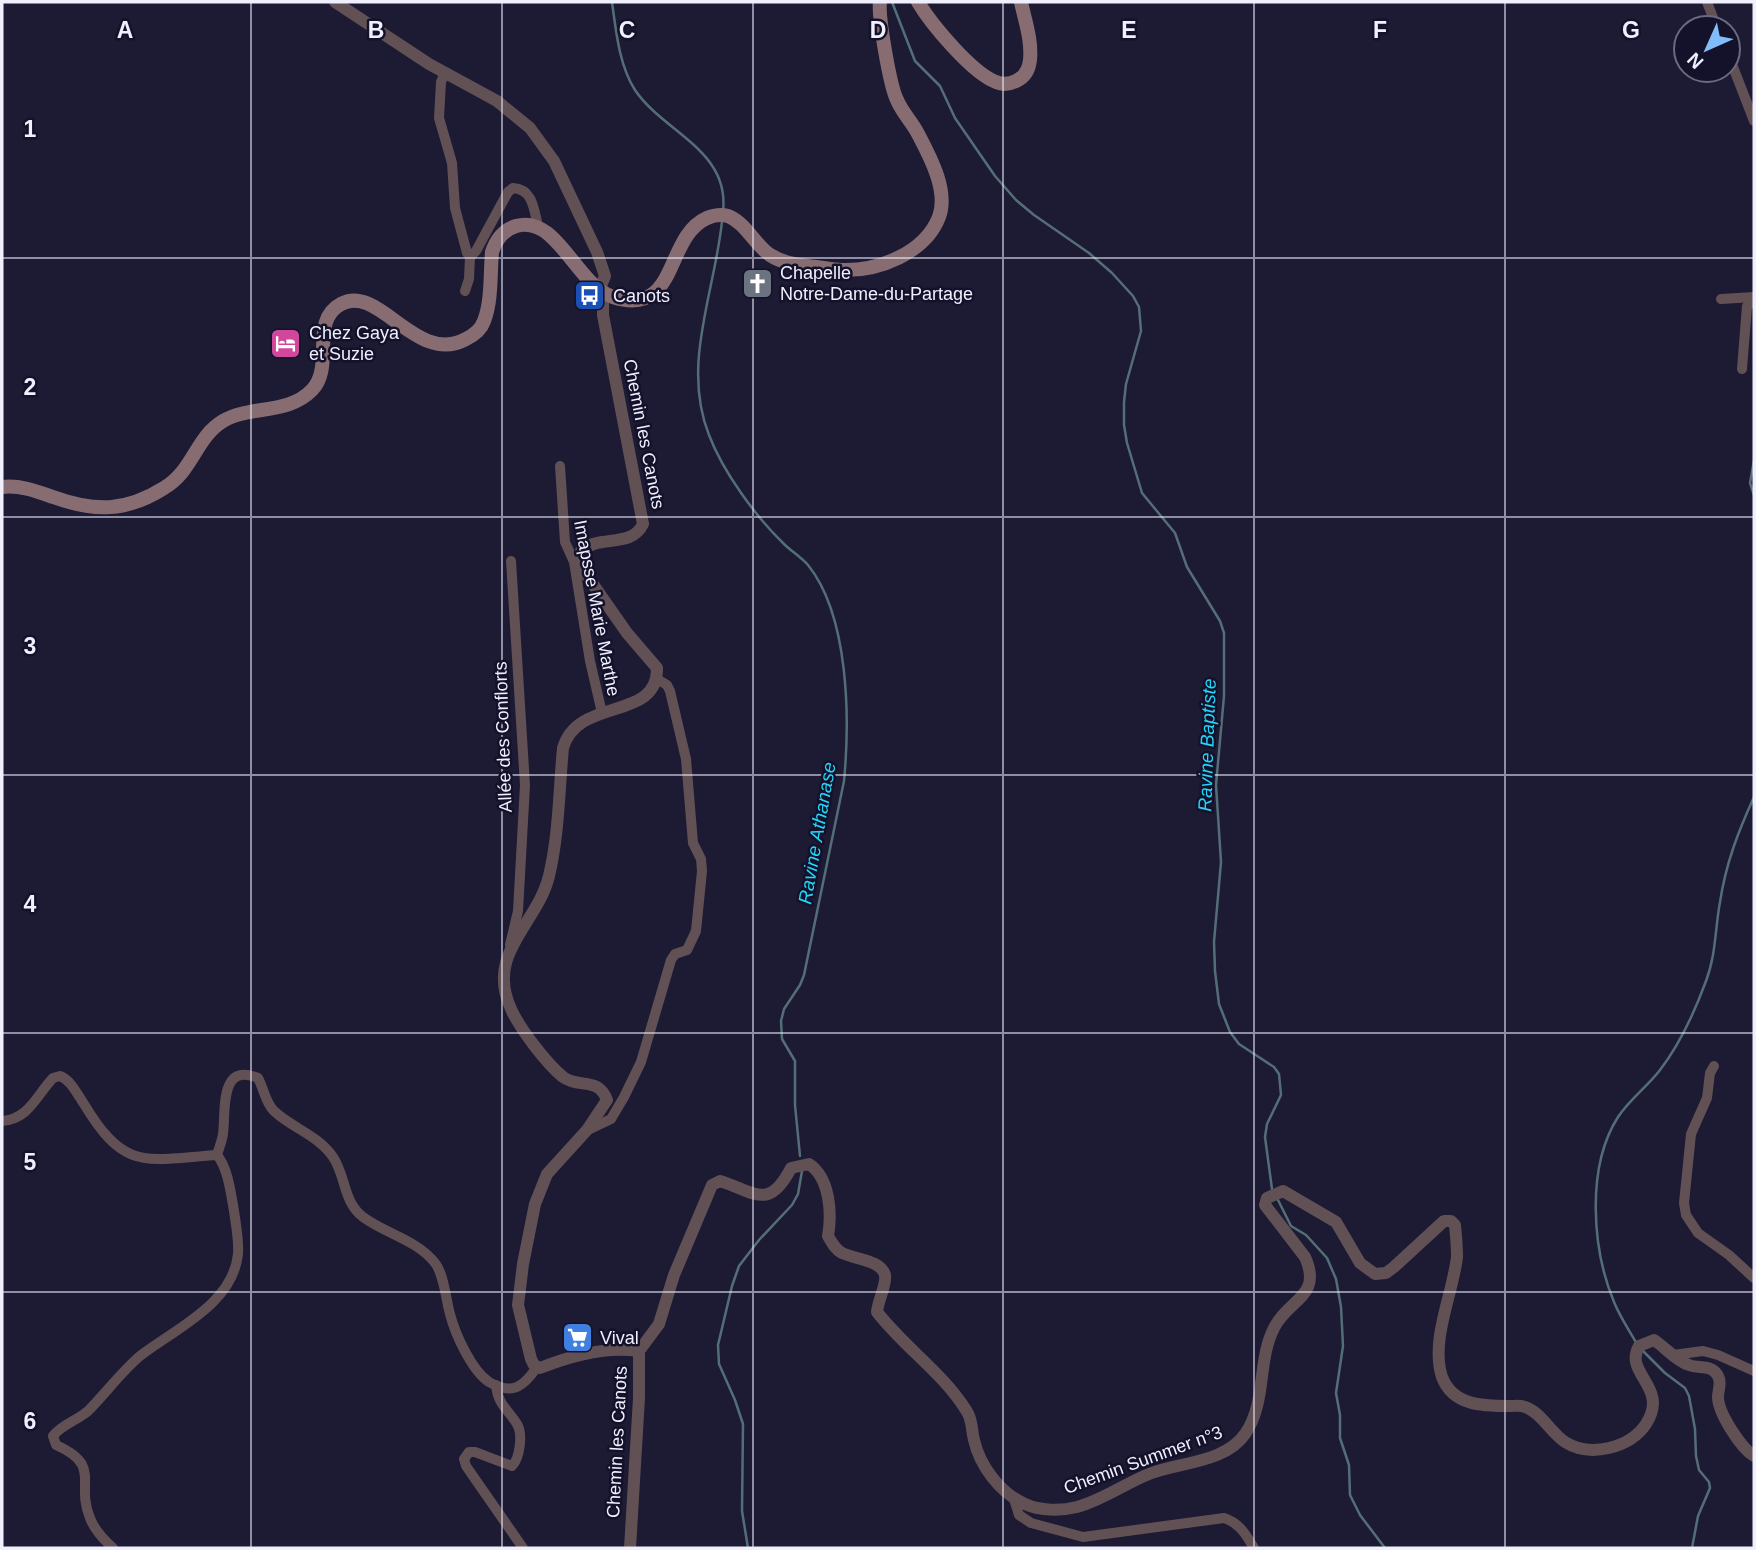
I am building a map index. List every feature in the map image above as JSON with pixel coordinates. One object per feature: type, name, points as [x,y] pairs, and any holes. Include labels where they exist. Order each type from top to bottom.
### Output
[{"type":"main road","points":[[2,487],[32,489],[84,507],[103,509],[129,504],[152,495],[178,479],[202,441],[223,421],[237,415],[291,404],[312,390],[322,373],[325,322],[329,314],[342,303],[366,303],[419,338],[439,344],[460,342],[476,332],[486,318],[492,253],[495,243],[512,227],[526,224],[538,226],[552,237],[580,272],[601,292],[630,301],[652,296],[664,281],[688,232],[701,221],[715,215],[728,216],[772,256],[790,264],[842,271],[887,263],[913,248],[932,232],[942,204],[940,185],[917,132],[897,102],[893,89],[880,2]]},
{"type":"main road","points":[[918,2],[939,32],[981,72],[996,82],[1008,85],[1025,76],[1029,68],[1030,47],[1021,2]]},
{"type":"street","points":[[335,2],[444,73],[510,110],[544,145],[560,172],[597,252],[604,276],[601,292]]},
{"type":"street","points":[[444,73],[439,118],[452,163],[457,216],[470,257],[469,279],[465,291]]},
{"type":"street","points":[[1740,84],[1754,121]]},
{"type":"street","points":[[470,257],[476,251],[508,192],[513,188],[524,190],[529,196],[538,226]]},
{"type":"street","name":"Chemin les Canots","points":[[601,292],[603,315],[643,524],[640,531],[631,538],[587,545],[581,551],[581,562],[583,570],[627,633],[657,668],[657,679]]},
{"type":"street","points":[[1721,299],[1754,299]]},
{"type":"street","points":[[1742,369],[1747,306],[1754,299]]},
{"type":"street","name":"Imapsse Marie Marthe","points":[[560,466],[565,542],[574,562],[590,661],[602,713]]},
{"type":"street","name":"Allée des Conflorts","points":[[509,952],[518,911],[524,785],[510,561]]},
{"type":"street","points":[[217,1155],[223,1134],[226,1090],[231,1081],[244,1074],[258,1078],[265,1098],[274,1111],[302,1129],[331,1154],[355,1209],[363,1217],[411,1244],[435,1263],[450,1317],[471,1363],[479,1374],[506,1388],[519,1387],[526,1383],[537,1367],[530,1359],[518,1305],[535,1204],[547,1174],[587,1130],[607,1100],[604,1091],[593,1085],[568,1080],[561,1075],[528,1036],[511,1010],[503,985],[504,968],[509,952],[549,876],[555,841],[563,748],[569,731],[583,720],[637,701],[654,688],[657,679],[667,685],[670,691],[686,759],[693,843],[701,859],[702,871],[696,932],[687,950],[675,954],[671,960],[641,1062],[624,1097],[611,1119],[587,1130]]},
{"type":"street","points":[[1714,1066],[1710,1073],[1707,1098],[1690,1134],[1684,1203],[1686,1215],[1698,1233],[1729,1255],[1754,1279]]},
{"type":"street","points":[[2,1121],[16,1120],[23,1115],[52,1078],[60,1076],[68,1082],[99,1128],[119,1150],[144,1159],[217,1155]]},
{"type":"street","points":[[113,1548],[90,1520],[84,1466],[75,1454],[56,1445],[54,1436],[57,1431],[86,1413],[132,1363],[200,1313],[229,1281],[238,1254],[237,1238],[226,1178],[217,1155]]},
{"type":"street","points":[[639,1351],[659,1324],[674,1275],[712,1185],[720,1181],[763,1197],[780,1186],[791,1168],[809,1164],[817,1169],[827,1193],[830,1224],[828,1236],[835,1248],[884,1271],[886,1278],[877,1312],[915,1355],[953,1391],[968,1412],[974,1426],[973,1438],[981,1459],[1002,1489],[1014,1499],[1019,1515],[1031,1523],[1083,1537],[1224,1518],[1241,1528],[1254,1548]]},
{"type":"street","name":"Chemin Summer n°3","points":[[1014,1499],[1041,1510],[1075,1508],[1120,1490],[1151,1473],[1214,1456],[1233,1447],[1243,1437],[1258,1407],[1267,1342],[1275,1324],[1306,1293],[1310,1280],[1305,1257],[1265,1205],[1267,1198],[1283,1191],[1336,1222],[1360,1263],[1375,1274],[1386,1273],[1394,1267],[1444,1221],[1451,1221],[1455,1225],[1457,1257],[1439,1345],[1439,1363],[1448,1388],[1460,1399],[1475,1406],[1523,1406],[1533,1411],[1559,1437],[1574,1446],[1598,1449],[1619,1446],[1633,1438],[1645,1425],[1654,1402],[1635,1360],[1636,1349],[1654,1340],[1685,1364],[1712,1369],[1718,1375],[1718,1399],[1721,1408],[1740,1443],[1754,1456]]},
{"type":"street","name":"Chemin les Canots","points":[[537,1367],[600,1352],[639,1351],[639,1398],[630,1548]]},
{"type":"street","points":[[1674,1354],[1703,1351],[1718,1354],[1754,1371]]},
{"type":"street","points":[[496,1385],[497,1396],[503,1407],[518,1425],[518,1458],[512,1466],[475,1452],[469,1452],[464,1458],[466,1466],[523,1548]]},
{"type":"waterway","name":"Ravine Athanase","points":[[612,2],[619,48],[625,70],[635,90],[647,105],[706,157],[716,172],[722,190],[723,211]]},
{"type":"waterway","name":"Ravine Baptiste","points":[[892,2],[915,61],[940,86],[955,118],[995,176],[1016,200],[1034,215],[1089,253],[1112,273],[1133,296],[1139,307],[1141,331],[1126,384],[1124,402],[1127,443],[1142,493],[1175,533],[1187,567],[1220,621],[1224,633],[1224,696],[1216,785],[1221,862],[1214,942],[1215,971],[1219,1004],[1230,1032],[1239,1044],[1274,1067],[1279,1074],[1281,1095],[1267,1124],[1265,1137],[1272,1189]]},
{"type":"waterway","name":"Ravine Athanase","points":[[722,221],[702,328],[698,382],[701,408],[715,449],[741,493],[773,533],[808,565],[822,586],[832,611],[844,668],[847,728],[844,781],[804,975],[784,1009],[781,1021],[782,1039],[795,1061],[795,1105],[800,1156]]},
{"type":"waterway","points":[[1754,460],[1750,483],[1754,495]]},
{"type":"waterway","points":[[1637,1344],[1614,1302],[1601,1258],[1596,1208],[1601,1160],[1618,1117],[1667,1060],[1697,1004],[1712,961],[1729,861],[1754,797]]},
{"type":"waterway","name":"Ravine Athanase","points":[[748,1548],[742,1511],[743,1424],[719,1364],[718,1345],[739,1266],[792,1205],[798,1194],[802,1171]]},
{"type":"waterway","name":"Ravine Baptiste","points":[[1277,1198],[1291,1226],[1306,1235],[1327,1258],[1336,1279],[1343,1346],[1336,1393],[1340,1438],[1349,1465],[1350,1495],[1360,1515],[1385,1548]]},
{"type":"waterway","points":[[1641,1349],[1685,1388],[1689,1396],[1699,1470],[1709,1482],[1710,1488],[1698,1516],[1692,1548]]},
{"type":"place","name":"Chapelle Notre-Dame-du-Partage","points":[[757,283]]},
{"type":"place","name":"Canots","points":[[590,296]]},
{"type":"place","name":"Chez Gaya et Suzie","points":[[286,343]]},
{"type":"place","name":"Vival","points":[[577,1338]]}]
